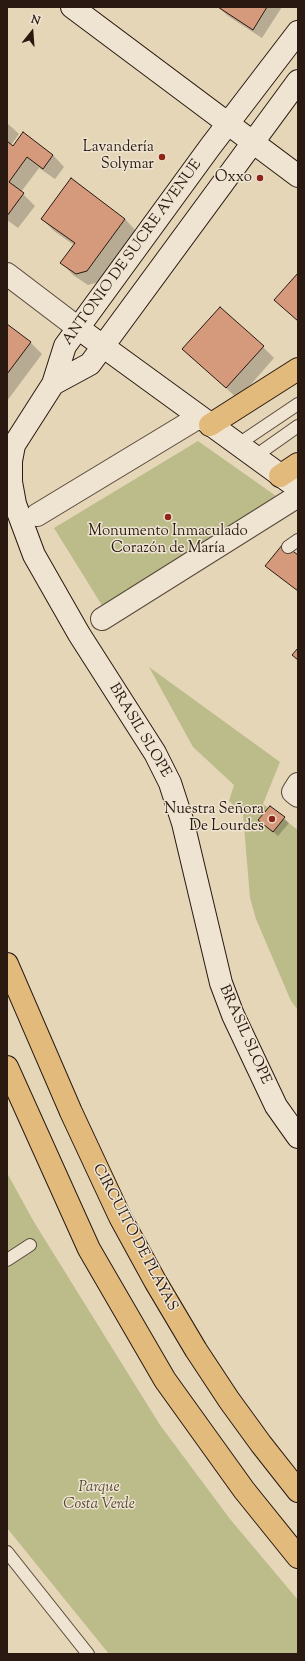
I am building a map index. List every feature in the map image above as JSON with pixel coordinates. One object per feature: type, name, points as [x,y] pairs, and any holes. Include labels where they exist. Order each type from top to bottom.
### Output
[{"type":"main road","points":[[72,7],[298,176]]},
{"type":"main road","name":"ANTONIO DE SUCRE AVENUE","points":[[53,384],[65,346],[228,124],[298,32]]},
{"type":"main road","name":"ANTONIO DE SUCRE AVENUE","points":[[53,384],[90,364],[298,81]]},
{"type":"main road","points":[[7,274],[254,457],[289,470],[298,488]]},
{"type":"main road","points":[[37,515],[298,369]]},
{"type":"main road","name":"BRASIL SLOPE","points":[[53,384],[14,445],[9,481],[15,504],[34,554],[79,634],[155,753],[170,783],[183,823],[221,983],[233,1015],[276,1106],[298,1137]]},
{"type":"main road","points":[[102,619],[298,496]]},
{"type":"main road","name":"CIRCUITO DE PLAYAS","points":[[7,964],[70,1112],[120,1217],[155,1281],[196,1350],[229,1400],[298,1491]]},
{"type":"main road","points":[[7,1067],[88,1249],[165,1380],[244,1490],[298,1557]]},
{"type":"lane","points":[[237,445],[298,404]]},
{"type":"lane","points":[[254,457],[298,426]]},
{"type":"lane","points":[[288,547],[298,540]]},
{"type":"lane","points":[[7,1260],[30,1245]]},
{"type":"lane","points":[[7,1552],[88,1654]]},
{"type":"green space","points":[[198,441],[276,496],[103,607],[54,528]]},
{"type":"green space","points":[[149,667],[280,762],[263,804],[298,830],[298,1010],[291,1001],[256,919],[250,898],[243,814],[229,801],[234,785],[193,747]]},
{"type":"green space","name":"Parque Costa Verde","points":[[7,1173],[34,1222],[160,1425],[230,1519],[298,1600],[298,1654],[109,1654],[7,1528]]},
{"type":"building","points":[[218,7],[267,7],[253,30]]},
{"type":"building","points":[[23,132],[53,155],[43,169],[27,157],[9,182],[24,193],[7,216],[7,141],[13,146]]},
{"type":"building","points":[[71,178],[125,219],[87,271],[76,274],[60,263],[75,243],[41,219]]},
{"type":"building","points":[[298,273],[298,321],[274,300]]},
{"type":"building","points":[[220,307],[264,346],[226,388],[182,349]]},
{"type":"building","points":[[7,324],[31,342],[7,374]]},
{"type":"building","points":[[283,544],[298,555],[298,591],[265,566]]},
{"type":"building","points":[[298,648],[298,660],[292,655]]},
{"type":"building","name":"Nuestra Señora De Lourdes","points":[[270,806],[285,817],[273,832],[258,820]]},
{"type":"place","name":"Lavandería Solymar","points":[[162,157]]},
{"type":"place","name":"Oxxo","points":[[260,178]]},
{"type":"place","name":"Monumento Inmaculado Corazón de María","points":[[168,517]]},
{"type":"place","name":"Nuestra Señora De Lourdes","points":[[272,819]]}]
